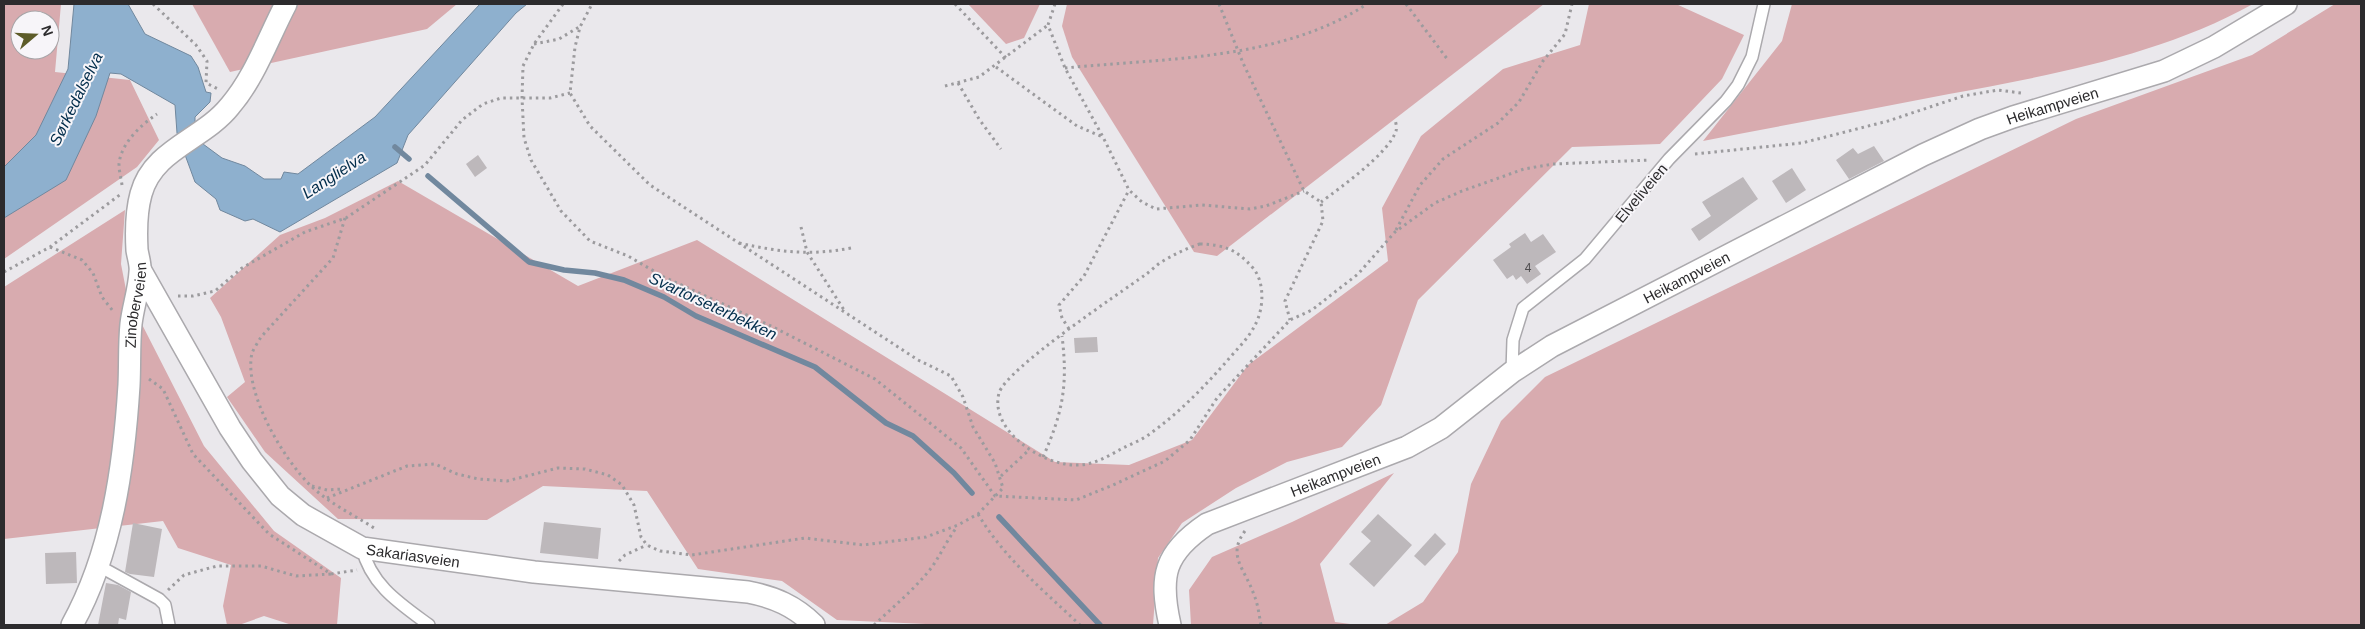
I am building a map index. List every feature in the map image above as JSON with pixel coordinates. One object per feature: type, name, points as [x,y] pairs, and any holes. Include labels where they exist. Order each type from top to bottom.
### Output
[{"type":"street","name":"Zinoberveien","points":[[72,625],[90,590],[99,566],[112,516],[122,456],[130,366],[131,324],[141,270],[136,229],[141,193],[147,178],[159,161],[217,121],[241,92],[286,4]]},
{"type":"street","name":"Heikampveien","points":[[1170,625],[1164,585],[1168,561],[1188,538],[1207,524],[1384,456],[1419,440],[1441,428],[1512,372],[1596,322],[1878,180],[1923,155],[1980,129],[2013,117],[2164,71],[2214,47],[2286,4]]},
{"type":"street","name":"Sakariasveien","points":[[141,270],[230,428],[252,461],[280,496],[303,515],[364,557],[393,552],[534,572],[748,592],[767,596],[793,607],[814,625]]},
{"type":"lane","name":"Elveliveien","points":[[1512,372],[1513,340],[1523,308],[1585,259],[1669,159],[1730,96],[1738,85],[1752,57],[1764,4]]},
{"type":"lane","points":[[364,557],[389,594],[429,625]]},
{"type":"lane","points":[[99,566],[159,599],[165,605],[169,625]]},
{"type":"path","points":[[153,4],[196,45],[207,60],[206,82],[215,89],[232,89],[241,92]]},
{"type":"path","points":[[563,4],[534,44],[523,66],[522,98],[524,138],[531,160],[561,210],[590,241],[628,256],[664,277],[773,326],[875,379],[961,448],[995,496]]},
{"type":"path","points":[[326,498],[407,466],[435,464],[457,474],[478,479],[507,481],[558,468],[585,469],[608,475],[622,485],[634,506],[642,537],[647,545],[660,551],[692,555],[805,538],[863,545],[926,537],[958,525],[978,514],[1003,488],[1001,476],[995,462],[972,427],[964,397],[951,376],[918,360],[650,185],[590,126],[570,94],[575,47],[580,27],[592,4]]},
{"type":"path","points":[[954,4],[1006,58]]},
{"type":"path","points":[[945,86],[979,77],[996,67],[1048,25],[1055,4]]},
{"type":"path","points":[[1219,4],[1238,52],[1304,191],[1321,202]]},
{"type":"path","points":[[1065,68],[1238,52],[1328,26],[1366,4]]},
{"type":"path","points":[[1406,4],[1448,60]]},
{"type":"path","points":[[1395,232],[1420,185],[1443,159],[1498,123],[1519,102],[1543,61],[1565,34],[1572,4]]},
{"type":"path","points":[[1048,25],[1065,68],[1103,137],[1129,190],[1142,202],[1156,209],[1202,205],[1242,209],[1266,206],[1304,191]]},
{"type":"path","points":[[534,44],[559,39],[580,27]]},
{"type":"path","points":[[996,67],[1077,126],[1103,137]]},
{"type":"path","points":[[958,83],[979,119],[1001,149]]},
{"type":"path","points":[[151,289],[171,296],[186,296],[215,291],[242,268],[305,232],[346,218],[425,165],[462,120],[483,104],[501,98],[550,98],[570,94]]},
{"type":"path","points":[[4,272],[50,247],[123,193],[119,164],[127,143],[140,126],[157,114]]},
{"type":"path","points":[[1321,202],[1348,182],[1389,144],[1396,130],[1395,120]]},
{"type":"path","points":[[1069,329],[1062,318],[1059,305],[1084,276],[1129,190]]},
{"type":"path","points":[[995,496],[1076,500],[1165,461],[1190,440],[1217,398],[1290,320],[1285,301],[1323,221],[1321,202]]},
{"type":"path","points":[[346,218],[333,258],[261,337],[252,352],[251,366],[254,386],[266,420],[281,449],[310,485],[326,498],[385,535],[391,542],[393,552]]},
{"type":"path","points":[[801,227],[807,252],[845,312]]},
{"type":"path","points":[[736,242],[784,253],[830,252],[851,248]]},
{"type":"path","points":[[1200,244],[1219,245],[1244,258],[1255,271],[1262,294],[1256,325],[1193,400],[1149,435],[1094,462],[1075,466],[1043,457],[1029,450],[1012,436],[999,414],[999,393],[1012,376],[1062,335],[1147,274],[1160,262],[1200,244]]},
{"type":"path","points":[[50,247],[82,260],[93,273],[102,297],[110,308],[115,314],[131,324]]},
{"type":"path","points":[[1043,457],[1058,422],[1063,396],[1065,365],[1062,335]]},
{"type":"path","points":[[130,366],[163,389],[193,454],[269,534],[331,574]]},
{"type":"path","points":[[1001,476],[1029,450]]},
{"type":"path","points":[[310,485],[327,490],[346,489]]},
{"type":"path","points":[[1261,625],[1254,594],[1236,558],[1238,540],[1268,500]]},
{"type":"path","points":[[978,514],[996,543],[1030,579],[1080,625]]},
{"type":"path","points":[[874,625],[918,584],[933,565],[945,541],[958,525]]},
{"type":"path","points":[[159,599],[184,575],[217,566],[261,566],[296,576],[331,574],[354,571],[364,557]]},
{"type":"shaded area","points":[[4,4],[61,4],[60,15],[60,10],[10,10],[10,60],[56,60],[55,72],[130,80],[159,140],[137,167],[4,259]]},
{"type":"shaded area","points":[[192,4],[457,4],[427,29],[230,72]]},
{"type":"shaded area","points":[[968,4],[1040,4],[1024,38],[1006,44]]},
{"type":"shaded area","points":[[1067,4],[1544,4],[1217,256],[1194,252],[1072,57],[1062,26]]},
{"type":"shaded area","points":[[1589,4],[1676,4],[1744,35],[1722,79],[1660,144],[1572,147],[1418,300],[1381,405],[1342,447],[1287,462],[1236,488],[1182,523],[1158,558],[1153,625],[948,625],[837,620],[782,581],[698,569],[647,491],[543,486],[487,520],[338,519],[265,452],[227,397],[245,382],[221,317],[210,298],[280,235],[325,218],[398,181],[578,286],[697,240],[1055,462],[1129,465],[1192,440],[1248,365],[1388,261],[1382,208],[1421,136],[1503,69],[1580,45]]},
{"type":"shaded area","points":[[1792,4],[2253,4],[2218,22],[2181,37],[2144,50],[2066,71],[1703,141],[1782,41]]},
{"type":"shaded area","points":[[2335,4],[2361,4],[2361,625],[1385,625],[1423,602],[1458,552],[1471,484],[1501,421],[1545,377],[2076,119],[2252,55]]},
{"type":"shaded area","points":[[125,210],[121,264],[127,295],[204,446],[274,531],[341,578],[337,625],[292,625],[264,616],[239,625],[227,625],[223,606],[231,565],[178,548],[163,521],[4,539],[4,287]]},
{"type":"shaded area","points":[[1394,473],[1320,564],[1335,622],[1358,625],[1191,625],[1189,590],[1212,557],[1292,522]]},
{"type":"water","points":[[74,4],[128,4],[145,34],[191,56],[198,67],[206,92],[211,93],[210,102],[195,117],[195,123],[203,144],[222,158],[245,166],[264,179],[281,179],[284,172],[298,174],[375,117],[480,4],[527,4],[516,13],[408,135],[397,163],[280,232],[253,219],[245,221],[220,210],[216,199],[195,182],[177,133],[175,105],[121,74],[110,73],[96,116],[66,180],[4,218],[4,167],[36,135],[68,69]]},
{"type":"building","points":[[1874,146],[1884,161],[1849,179],[1836,160],[1853,148],[1858,154]]},
{"type":"building","points":[[478,155],[487,168],[475,177],[466,164]]},
{"type":"building","points":[[1792,168],[1806,190],[1786,203],[1772,181]]},
{"type":"building","points":[[1743,177],[1758,199],[1699,241],[1691,229],[1711,216],[1702,202]]},
{"type":"building","points":[[1525,233],[1531,242],[1543,234],[1556,252],[1535,266],[1541,274],[1527,284],[1521,276],[1516,280],[1513,275],[1507,279],[1493,260],[1511,247],[1509,244]]},
{"type":"building","points":[[1097,337],[1098,352],[1075,353],[1074,338]]},
{"type":"building","points":[[1378,514],[1412,545],[1374,587],[1349,564],[1371,541],[1361,532]]},
{"type":"building","points":[[544,522],[601,528],[598,559],[540,553]]},
{"type":"building","points":[[133,523],[162,529],[154,577],[125,572]]},
{"type":"building","points":[[1435,533],[1446,544],[1425,566],[1414,556]]},
{"type":"building","points":[[76,552],[77,583],[46,584],[45,553]]},
{"type":"building","points":[[106,583],[118,585],[131,592],[126,620],[119,618],[118,625],[98,625]]},
{"type":"waterway","name":"Svartorseterbekken","points":[[395,147],[409,159]]},
{"type":"waterway","name":"Svartorseterbekken","points":[[428,176],[529,262],[624,280],[664,297],[696,316],[815,367],[886,423],[913,436],[954,473],[972,493]]},
{"type":"waterway","name":"Svartorseterbekken","points":[[999,517],[1100,625]]},
{"type":"water label","name":"Sørkedalselva","points":[[76,99]]},
{"type":"water label","name":"Langlielva","points":[[334,175]]}]
